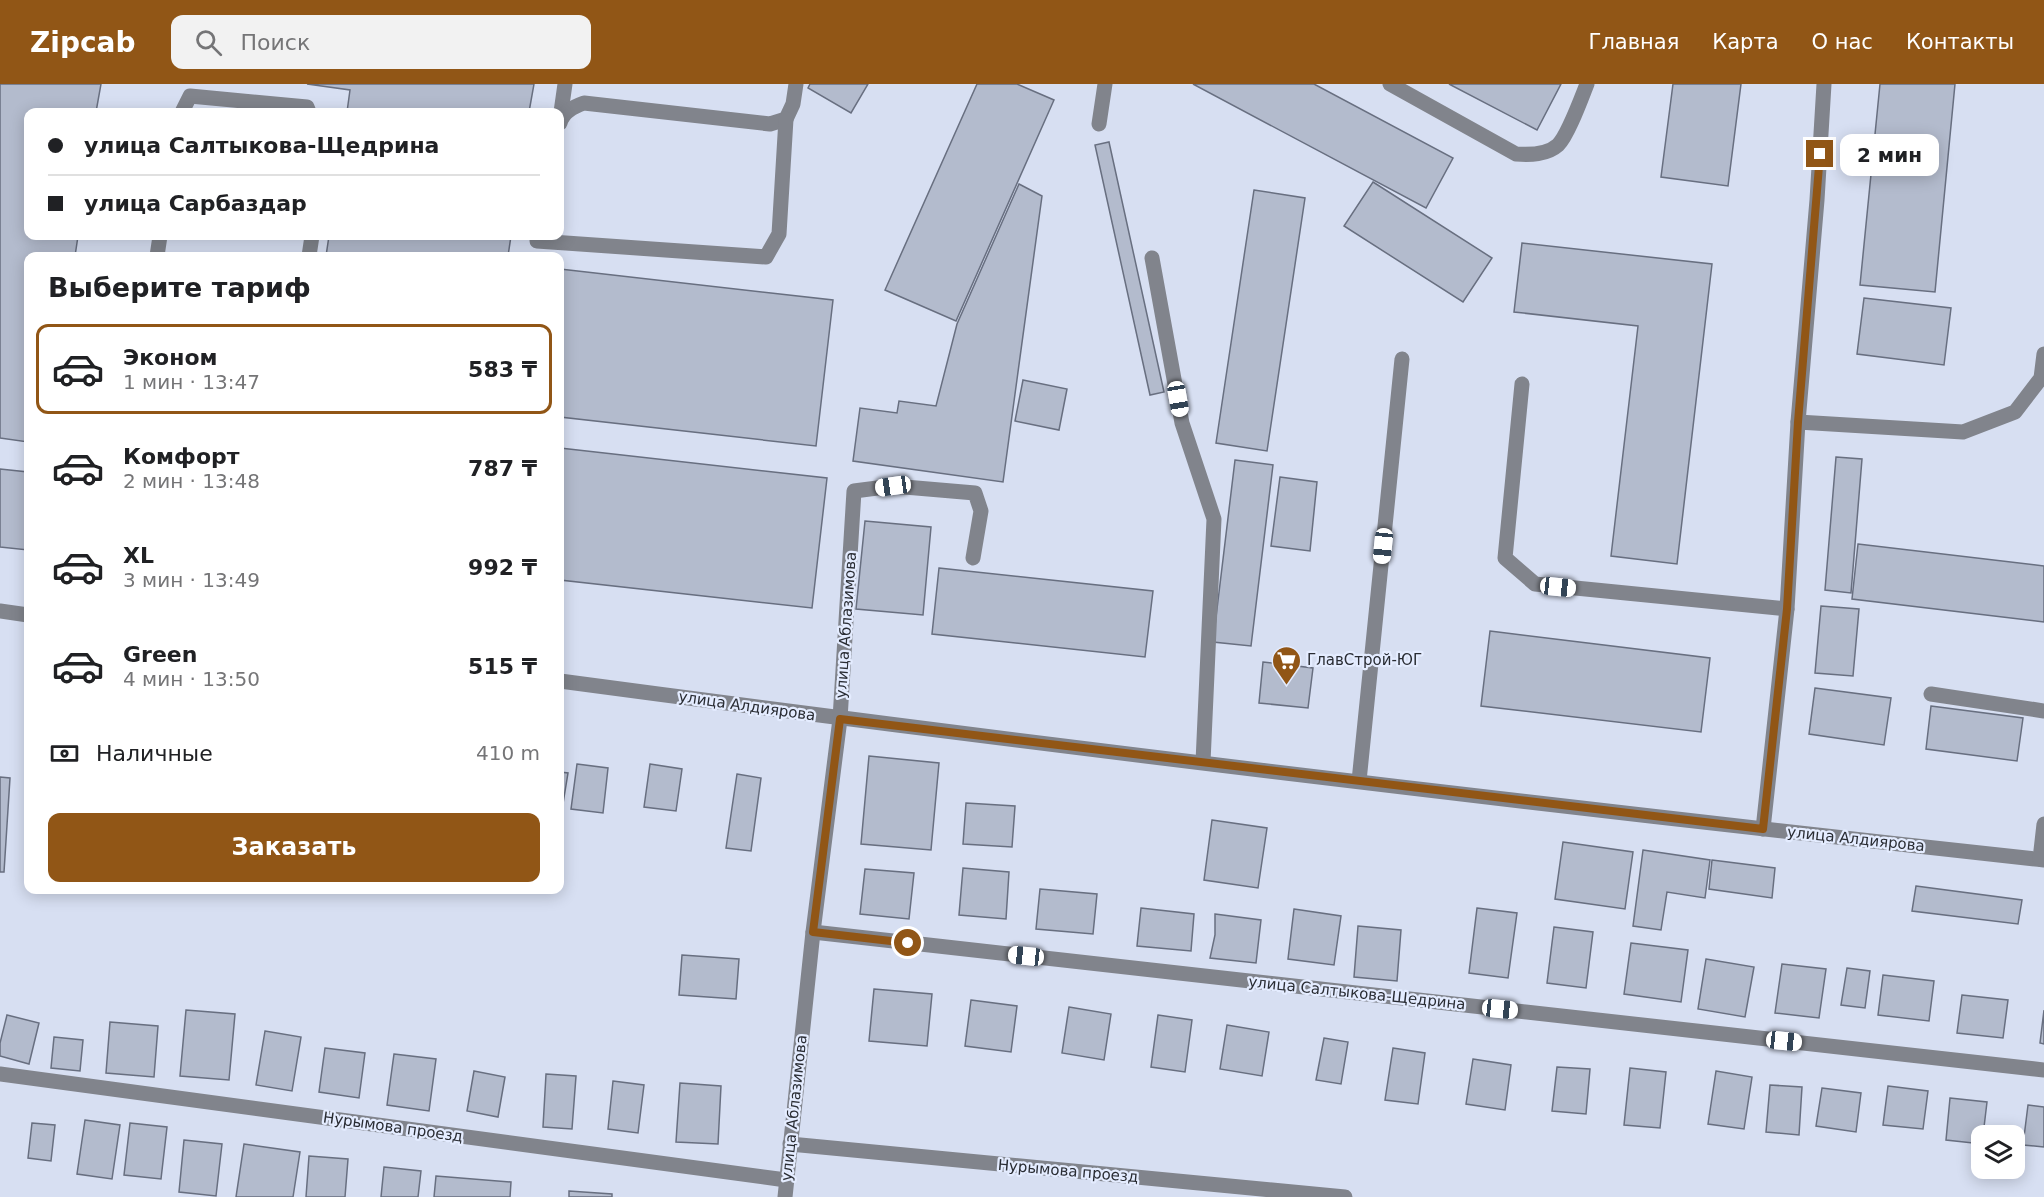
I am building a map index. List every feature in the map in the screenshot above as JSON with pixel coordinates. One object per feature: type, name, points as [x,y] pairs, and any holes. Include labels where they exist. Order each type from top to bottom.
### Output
[{"type":"street","points":[[562,108],[566,84]]},
{"type":"street","points":[[536,244],[766,257],[779,234],[786,118],[793,104],[796,84]]},
{"type":"street","points":[[1099,124],[1105,84]]},
{"type":"street","points":[[1390,84],[1516,154],[1532,155],[1545,152],[1558,145],[1587,84]]},
{"type":"street","points":[[1763,829],[1787,609],[1798,422],[1817,200],[1824,84]]},
{"type":"street","points":[[184,108],[190,96],[307,108]]},
{"type":"street","points":[[564,116],[572,107],[584,103],[770,124],[786,118]]},
{"type":"street","points":[[1152,258],[1182,423],[1214,519],[1203,762]]},
{"type":"street","points":[[1798,422],[1963,432],[2015,412],[2041,378],[2044,354]]},
{"type":"street","points":[[1359,781],[1402,359]]},
{"type":"street","points":[[1522,384],[1505,558],[1535,584],[1787,609]]},
{"type":"street","name":"улица Аблазимова","points":[[784,1197],[813,932],[840,719],[854,491],[893,486],[975,493],[981,511],[973,558]]},
{"type":"street","points":[[0,611],[24,614]]},
{"type":"street","name":"улица Алдиярова","points":[[564,682],[840,719],[2042,860]]},
{"type":"street","points":[[1931,694],[2044,711]]},
{"type":"street","points":[[2042,860],[2044,824]]},
{"type":"street","name":"улица Салтыкова-Щедрина","points":[[813,932],[2044,1070]]},
{"type":"street","name":"Нурымова проезд","points":[[0,1074],[786,1179]]},
{"type":"street","name":"Нурымова проезд","points":[[790,1144],[1345,1197]]},
{"type":"building","points":[[0,84],[101,84],[97,108],[24,108],[24,240],[77,240],[76,252],[24,252],[24,441],[0,438]]},
{"type":"building","points":[[307,84],[534,84],[530,108],[348,108],[350,90]]},
{"type":"building","points":[[810,84],[868,84],[851,113],[808,88]]},
{"type":"building","points":[[977,84],[1017,84],[1054,100],[956,321],[885,290]]},
{"type":"building","points":[[1193,84],[1314,84],[1453,158],[1426,208]]},
{"type":"building","points":[[1449,84],[1561,84],[1537,130]]},
{"type":"building","points":[[1673,84],[1741,84],[1728,186],[1661,177]]},
{"type":"building","points":[[1880,84],[1955,84],[1935,292],[1860,285]]},
{"type":"building","points":[[1109,142],[1164,392],[1150,395],[1095,145]]},
{"type":"building","points":[[1373,182],[1492,258],[1463,302],[1344,226]]},
{"type":"building","points":[[1019,184],[1042,196],[1003,482],[853,461],[860,408],[897,413],[899,401],[936,406],[957,324]]},
{"type":"building","points":[[1254,190],[1305,198],[1267,451],[1216,443]]},
{"type":"building","points":[[328,240],[510,240],[509,252],[327,252]]},
{"type":"building","points":[[1522,243],[1712,264],[1677,564],[1611,556],[1638,326],[1514,312]]},
{"type":"building","points":[[564,269],[833,300],[816,446],[564,417]]},
{"type":"building","points":[[1864,298],[1951,308],[1944,365],[1857,354]]},
{"type":"building","points":[[1023,380],[1067,389],[1059,430],[1015,421]]},
{"type":"building","points":[[564,448],[827,478],[812,608],[564,580]]},
{"type":"building","points":[[1836,457],[1862,459],[1851,593],[1825,590]]},
{"type":"building","points":[[1235,460],[1273,465],[1251,646],[1213,642]]},
{"type":"building","points":[[0,469],[24,472],[24,550],[0,547]]},
{"type":"building","points":[[1280,477],[1317,482],[1310,551],[1271,546]]},
{"type":"building","points":[[865,521],[931,527],[923,615],[856,609]]},
{"type":"building","points":[[1858,544],[2044,566],[2044,622],[1852,599]]},
{"type":"building","points":[[939,568],[1153,591],[1145,657],[932,634]]},
{"type":"building","points":[[1821,606],[1859,609],[1853,676],[1815,673]]},
{"type":"building","points":[[1490,631],[1710,658],[1701,732],[1481,706]]},
{"type":"building","name":"ГлавСтрой-ЮГ","points":[[1263,662],[1313,668],[1308,708],[1259,703]]},
{"type":"building","points":[[1815,688],[1891,698],[1884,745],[1809,734]]},
{"type":"building","points":[[1931,706],[2023,718],[2017,761],[1926,749]]},
{"type":"building","points":[[869,756],[939,763],[931,850],[861,844]]},
{"type":"building","points":[[577,764],[608,768],[603,813],[571,809]]},
{"type":"building","points":[[650,764],[682,769],[676,811],[644,807]]},
{"type":"building","points":[[564,772],[568,773],[564,798]]},
{"type":"building","points":[[737,774],[761,778],[751,851],[726,848]]},
{"type":"building","points":[[0,777],[10,778],[4,872],[0,872]]},
{"type":"building","points":[[966,803],[1015,806],[1012,847],[963,844]]},
{"type":"building","points":[[1212,820],[1267,828],[1258,888],[1204,880]]},
{"type":"building","points":[[1563,842],[1633,852],[1625,909],[1555,899]]},
{"type":"building","points":[[1643,850],[1710,860],[1705,898],[1667,892],[1661,930],[1633,926]]},
{"type":"building","points":[[1712,860],[1775,868],[1772,898],[1709,889]]},
{"type":"building","points":[[963,868],[1009,872],[1006,919],[959,915]]},
{"type":"building","points":[[865,869],[914,873],[909,919],[860,914]]},
{"type":"building","points":[[1916,886],[2022,900],[2018,924],[1912,911]]},
{"type":"building","points":[[1040,889],[1097,894],[1093,934],[1036,929]]},
{"type":"building","points":[[1141,908],[1194,914],[1191,951],[1137,946]]},
{"type":"building","points":[[1477,908],[1517,913],[1508,978],[1469,973]]},
{"type":"building","points":[[1294,909],[1341,916],[1334,965],[1288,959]]},
{"type":"building","points":[[1215,914],[1261,920],[1256,963],[1210,958],[1215,935]]},
{"type":"building","points":[[1358,926],[1401,930],[1397,981],[1354,977]]},
{"type":"building","points":[[1554,927],[1593,932],[1586,988],[1547,983]]},
{"type":"building","points":[[1631,943],[1688,950],[1681,1002],[1624,994]]},
{"type":"building","points":[[682,955],[739,959],[736,999],[679,995]]},
{"type":"building","points":[[1706,959],[1754,967],[1745,1017],[1698,1009]]},
{"type":"building","points":[[1782,964],[1826,969],[1819,1018],[1775,1013]]},
{"type":"building","points":[[1847,968],[1870,971],[1865,1008],[1841,1005]]},
{"type":"building","points":[[1883,975],[1934,981],[1929,1021],[1878,1015]]},
{"type":"building","points":[[874,989],[932,994],[927,1046],[869,1041]]},
{"type":"building","points":[[1962,995],[2008,1000],[2003,1038],[1957,1033]]},
{"type":"building","points":[[971,1000],[1017,1006],[1011,1052],[965,1046]]},
{"type":"building","points":[[1069,1007],[1111,1014],[1104,1060],[1062,1053]]},
{"type":"building","points":[[186,1010],[235,1014],[229,1080],[180,1076]]},
{"type":"building","points":[[2044,1010],[2044,1044],[2040,1043]]},
{"type":"building","points":[[7,1015],[39,1023],[29,1064],[0,1056],[0,1043]]},
{"type":"building","points":[[1158,1015],[1192,1020],[1185,1072],[1151,1067]]},
{"type":"building","points":[[110,1022],[158,1026],[154,1077],[106,1073]]},
{"type":"building","points":[[1227,1025],[1269,1032],[1262,1076],[1220,1069]]},
{"type":"building","points":[[265,1031],[301,1037],[292,1091],[256,1085]]},
{"type":"building","points":[[54,1037],[83,1040],[80,1071],[51,1068]]},
{"type":"building","points":[[1324,1038],[1348,1042],[1341,1084],[1316,1080]]},
{"type":"building","points":[[325,1048],[365,1053],[359,1098],[319,1092]]},
{"type":"building","points":[[1393,1048],[1425,1053],[1418,1104],[1385,1100]]},
{"type":"building","points":[[394,1054],[436,1059],[429,1111],[387,1105]]},
{"type":"building","points":[[1473,1059],[1511,1065],[1505,1110],[1466,1104]]},
{"type":"building","points":[[1557,1067],[1590,1069],[1586,1114],[1552,1111]]},
{"type":"building","points":[[1630,1068],[1666,1072],[1660,1128],[1624,1125]]},
{"type":"building","points":[[474,1071],[505,1077],[498,1117],[467,1111]]},
{"type":"building","points":[[1716,1071],[1752,1077],[1744,1129],[1708,1124]]},
{"type":"building","points":[[546,1074],[576,1076],[572,1129],[543,1127]]},
{"type":"building","points":[[613,1081],[644,1085],[638,1133],[608,1129]]},
{"type":"building","points":[[680,1083],[721,1086],[718,1144],[676,1142]]},
{"type":"building","points":[[1770,1085],[1802,1087],[1799,1135],[1766,1132]]},
{"type":"building","points":[[1888,1086],[1928,1091],[1923,1129],[1883,1125]]},
{"type":"building","points":[[1822,1088],[1861,1093],[1856,1132],[1816,1126]]},
{"type":"building","points":[[1950,1098],[1987,1102],[1984,1125],[1971,1125],[1971,1143],[1946,1140]]},
{"type":"building","points":[[2028,1105],[2044,1107],[2044,1147],[2025,1145]]},
{"type":"building","points":[[85,1120],[120,1125],[112,1179],[77,1174]]},
{"type":"building","points":[[32,1123],[55,1125],[51,1161],[28,1158]]},
{"type":"building","points":[[130,1123],[167,1127],[161,1179],[124,1175]]},
{"type":"building","points":[[184,1140],[222,1144],[216,1196],[179,1192]]},
{"type":"building","points":[[244,1144],[300,1152],[293,1197],[236,1197]]},
{"type":"building","points":[[309,1156],[348,1159],[345,1197],[306,1197]]},
{"type":"building","points":[[384,1167],[421,1171],[418,1197],[381,1197]]},
{"type":"building","points":[[436,1176],[511,1182],[510,1197],[434,1197]]},
{"type":"building","points":[[569,1191],[612,1194],[612,1197],[569,1197]]},
{"type":"place","name":"ГлавСтрой-ЮГ","points":[[1286,686]]},
{"type":"route","points":[[908,943],[813,932],[840,719],[1763,829],[1787,609],[1798,422],[1820,154]]}]
